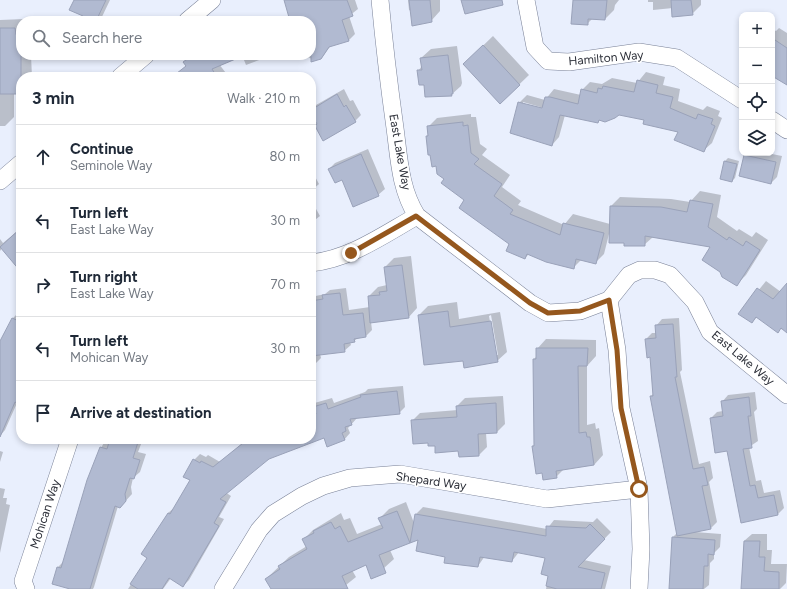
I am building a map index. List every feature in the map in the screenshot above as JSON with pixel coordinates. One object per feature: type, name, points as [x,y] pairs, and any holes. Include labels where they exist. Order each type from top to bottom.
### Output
[{"type":"street","points":[[192,16],[212,0]]},
{"type":"street","name":"East Lake Way","points":[[380,0],[389,84],[402,179],[410,205],[416,216],[530,303],[548,313],[580,311],[609,300],[629,275],[640,270],[654,270],[670,275],[695,302],[710,332],[787,395]]},
{"type":"street","name":"Hamilton Way","points":[[526,0],[535,47],[548,61],[569,62],[640,52],[677,58],[739,98]]},
{"type":"street","points":[[126,72],[140,60]]},
{"type":"street","points":[[775,122],[787,130]]},
{"type":"street","points":[[0,181],[16,167]]},
{"type":"street","points":[[316,262],[351,253],[416,216]]},
{"type":"street","points":[[609,300],[617,350],[621,408],[639,489],[641,549],[639,589]]},
{"type":"street","name":"Mohican Way","points":[[26,589],[23,581],[68,444]]},
{"type":"street","name":"Shepard Way","points":[[223,589],[259,530],[273,514],[302,496],[323,486],[350,478],[400,474],[547,500],[639,489]]},
{"type":"building","points":[[74,0],[106,0],[98,16],[83,16],[69,10]]},
{"type":"building","points":[[284,0],[347,0],[353,16],[342,20],[349,41],[329,47],[321,59],[311,62],[311,60],[316,60],[316,16],[289,16]]},
{"type":"building","points":[[409,0],[430,0],[432,22],[412,26]]},
{"type":"building","points":[[461,0],[502,0],[503,5],[465,14]]},
{"type":"building","points":[[573,0],[607,0],[605,20],[588,19],[588,25],[571,24]]},
{"type":"building","points":[[671,0],[691,0],[693,15],[672,17]]},
{"type":"building","points":[[0,28],[15,28],[16,60],[21,60],[21,72],[16,72],[16,94],[0,94]]},
{"type":"building","points":[[775,40],[787,48],[787,85],[775,78]]},
{"type":"building","points":[[483,45],[520,85],[500,104],[463,64]]},
{"type":"building","points":[[448,55],[452,96],[425,97],[424,85],[419,85],[417,70],[422,70],[420,58]]},
{"type":"building","points":[[186,60],[233,60],[212,69],[214,72],[178,72],[186,66],[183,62]]},
{"type":"building","points":[[637,80],[658,85],[656,93],[673,97],[670,108],[696,119],[698,114],[713,119],[711,124],[715,126],[704,152],[674,140],[678,132],[643,124],[644,120],[619,115],[605,122],[599,120],[598,123],[560,115],[552,146],[510,133],[518,102],[542,108],[545,97],[550,97],[578,104],[581,89],[597,93],[598,88],[602,89],[603,86],[634,92]]},
{"type":"building","points":[[337,94],[344,107],[346,105],[356,122],[323,141],[316,128],[316,107]]},
{"type":"building","points":[[463,122],[463,126],[468,125],[471,153],[479,159],[474,164],[502,184],[494,196],[513,210],[510,214],[560,235],[563,223],[604,233],[596,264],[576,259],[574,269],[546,262],[527,254],[525,259],[506,251],[509,244],[459,208],[464,200],[441,183],[444,179],[437,174],[436,166],[432,167],[430,155],[428,155],[426,136],[428,136],[427,126]]},
{"type":"building","points":[[361,154],[379,196],[353,207],[342,180],[335,183],[328,169]]},
{"type":"building","points":[[744,156],[776,162],[771,184],[739,176]]},
{"type":"building","points":[[724,161],[737,164],[732,182],[720,179]]},
{"type":"building","points":[[690,200],[713,204],[708,227],[727,240],[729,237],[743,246],[746,241],[760,250],[737,286],[722,277],[720,272],[702,260],[710,247],[645,236],[645,246],[624,246],[624,243],[609,243],[610,206],[661,207],[687,212]]},
{"type":"building","points":[[16,233],[16,266],[0,247]]},
{"type":"building","points":[[402,265],[409,318],[370,323],[368,296],[380,295],[379,292],[387,291],[384,267]]},
{"type":"building","points":[[787,283],[787,333],[781,328],[778,333],[756,317],[752,323],[738,314],[757,288],[773,299]]},
{"type":"building","points":[[340,293],[343,315],[363,313],[366,337],[354,339],[355,342],[344,344],[345,352],[316,355],[316,300],[323,299],[322,295]]},
{"type":"building","points":[[448,311],[450,327],[491,321],[498,362],[464,368],[463,361],[424,365],[418,315]]},
{"type":"building","points":[[12,318],[16,320],[16,402],[0,437],[0,341]]},
{"type":"building","points":[[673,324],[677,377],[675,377],[693,469],[704,467],[708,485],[702,486],[711,529],[677,536],[650,396],[653,396],[650,357],[647,358],[645,339],[656,338],[655,325]]},
{"type":"building","points":[[536,348],[588,348],[587,366],[578,366],[579,433],[586,432],[587,437],[590,437],[594,465],[556,471],[557,478],[543,480],[542,473],[536,474],[532,446],[534,446],[533,359],[536,359]]},
{"type":"building","points":[[397,391],[400,414],[350,419],[352,425],[345,427],[346,431],[342,433],[345,440],[327,447],[324,438],[316,441],[316,406],[326,403],[328,409],[361,397],[360,395]]},
{"type":"building","points":[[749,397],[751,416],[748,416],[752,448],[743,449],[750,486],[755,485],[758,498],[774,495],[778,515],[741,523],[727,451],[715,453],[710,418],[723,416],[721,401]]},
{"type":"building","points":[[496,403],[497,433],[478,434],[479,456],[459,457],[458,451],[435,453],[435,446],[428,446],[428,443],[413,444],[411,420],[457,417],[456,406]]},
{"type":"building","points":[[108,444],[137,444],[133,458],[140,460],[134,479],[130,478],[125,494],[126,501],[120,508],[115,506],[90,589],[70,589],[52,584],[57,567],[61,568],[87,480],[100,447],[107,449]]},
{"type":"building","points":[[242,444],[308,444],[269,459],[220,499],[226,502],[214,523],[219,526],[183,587],[169,578],[162,589],[138,589],[130,584],[147,558],[141,554],[168,513],[170,514],[190,480],[183,477],[193,459],[213,467]]},
{"type":"building","points":[[397,511],[410,543],[379,555],[386,573],[371,579],[366,565],[342,576],[348,589],[271,589],[265,579],[280,569],[278,566],[307,549],[302,539],[314,533],[313,531],[331,522],[335,529],[340,526],[348,542],[383,528],[378,518]]},
{"type":"building","points":[[415,514],[546,536],[546,526],[586,528],[590,524],[605,539],[578,567],[605,573],[601,589],[557,589],[546,586],[548,576],[541,574],[545,558],[514,552],[512,562],[480,557],[478,567],[444,563],[445,557],[416,551],[418,540],[410,543]]},
{"type":"building","points":[[672,537],[715,540],[714,555],[708,554],[708,566],[704,566],[703,589],[669,589]]},
{"type":"building","points":[[744,541],[760,541],[759,557],[765,557],[764,571],[779,572],[779,589],[741,589]]},
{"type":"route","points":[[351,253],[416,216],[530,303],[548,313],[580,311],[609,300],[617,350],[621,408],[639,489]]}]
